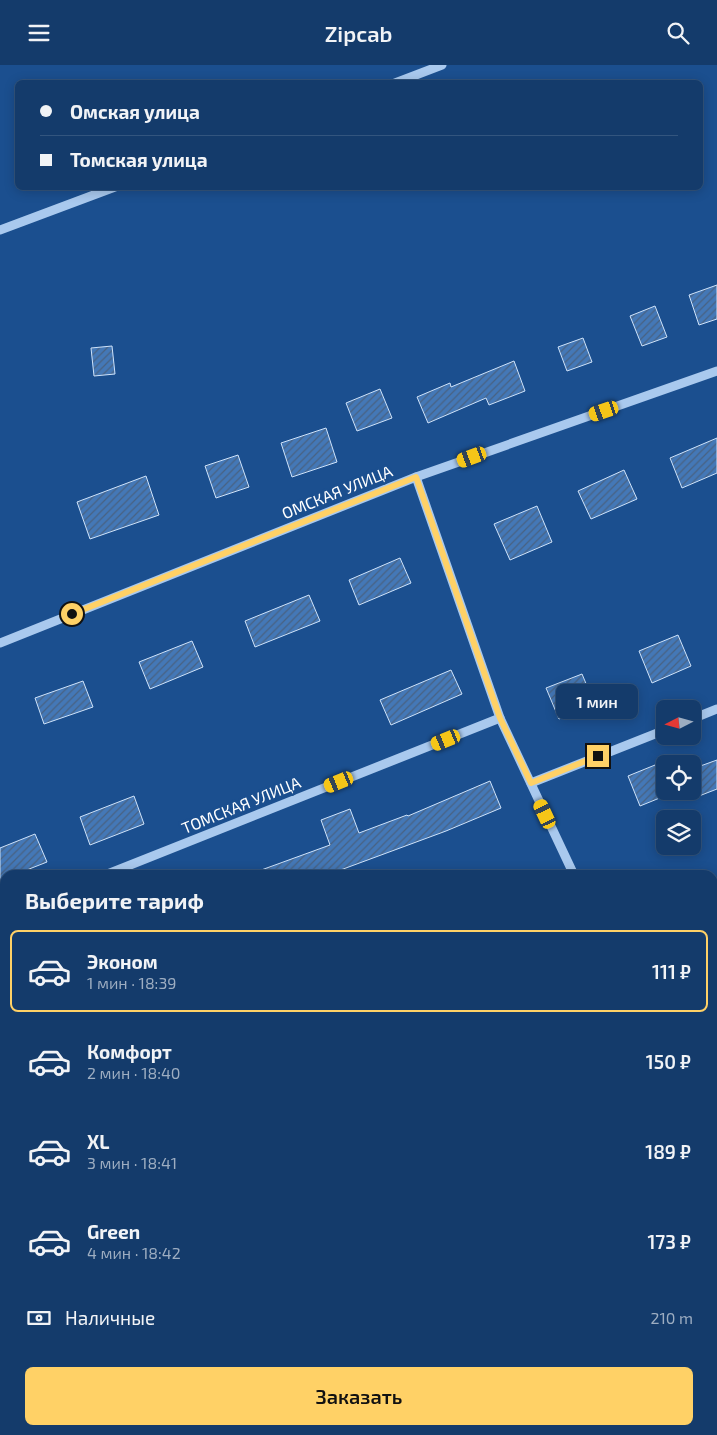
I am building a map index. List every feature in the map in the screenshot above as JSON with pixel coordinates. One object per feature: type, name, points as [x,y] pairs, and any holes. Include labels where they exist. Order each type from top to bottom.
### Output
[{"type":"street","points":[[403,80],[442,65]]},
{"type":"street","points":[[0,230],[107,190]]},
{"type":"street","name":"ОМСКАЯ УЛИЦА","points":[[0,643],[416,477],[717,371]]},
{"type":"street","points":[[416,477],[500,718],[572,870]]},
{"type":"street","points":[[701,715],[717,709]]},
{"type":"street","name":"ТОМСКАЯ УЛИЦА","points":[[118,870],[500,718]]},
{"type":"street","points":[[531,783],[656,734]]},
{"type":"building","points":[[717,285],[717,319],[699,325],[689,295]]},
{"type":"building","points":[[655,306],[667,337],[642,346],[630,316]]},
{"type":"building","points":[[583,338],[592,362],[567,371],[558,347]]},
{"type":"building","points":[[112,346],[115,374],[94,376],[91,348]]},
{"type":"building","points":[[514,361],[525,391],[489,405],[486,398],[428,423],[417,397],[450,383],[451,387]]},
{"type":"building","points":[[380,389],[392,418],[357,431],[346,403]]},
{"type":"building","points":[[326,428],[337,462],[292,477],[281,443]]},
{"type":"building","points":[[717,438],[717,473],[682,488],[670,458]]},
{"type":"building","points":[[238,455],[249,487],[216,498],[205,466]]},
{"type":"building","points":[[624,470],[637,499],[591,519],[578,491]]},
{"type":"building","points":[[146,476],[159,515],[90,539],[77,502]]},
{"type":"building","points":[[537,506],[552,542],[510,560],[494,524]]},
{"type":"building","points":[[400,558],[411,583],[359,605],[349,580]]},
{"type":"building","points":[[309,595],[320,621],[255,647],[245,621]]},
{"type":"building","points":[[678,635],[691,666],[652,683],[639,651]]},
{"type":"building","points":[[192,641],[203,667],[150,689],[139,662]]},
{"type":"building","points":[[451,670],[462,694],[391,725],[380,700]]},
{"type":"building","points":[[582,674],[595,705],[559,719],[546,688]]},
{"type":"building","points":[[83,681],[93,707],[44,724],[35,698]]},
{"type":"building","points":[[717,760],[717,789],[701,795],[701,766]]},
{"type":"building","points":[[655,765],[656,799],[640,806],[628,776]]},
{"type":"building","points":[[490,781],[501,808],[446,831],[341,870],[261,870],[330,845],[321,820],[350,809],[359,833],[408,816]]},
{"type":"building","points":[[134,796],[144,824],[90,845],[80,817]]},
{"type":"building","points":[[35,834],[47,862],[27,870],[0,870],[0,848]]},
{"type":"route","points":[[72,614],[416,477],[500,718],[531,783],[598,756]]}]
